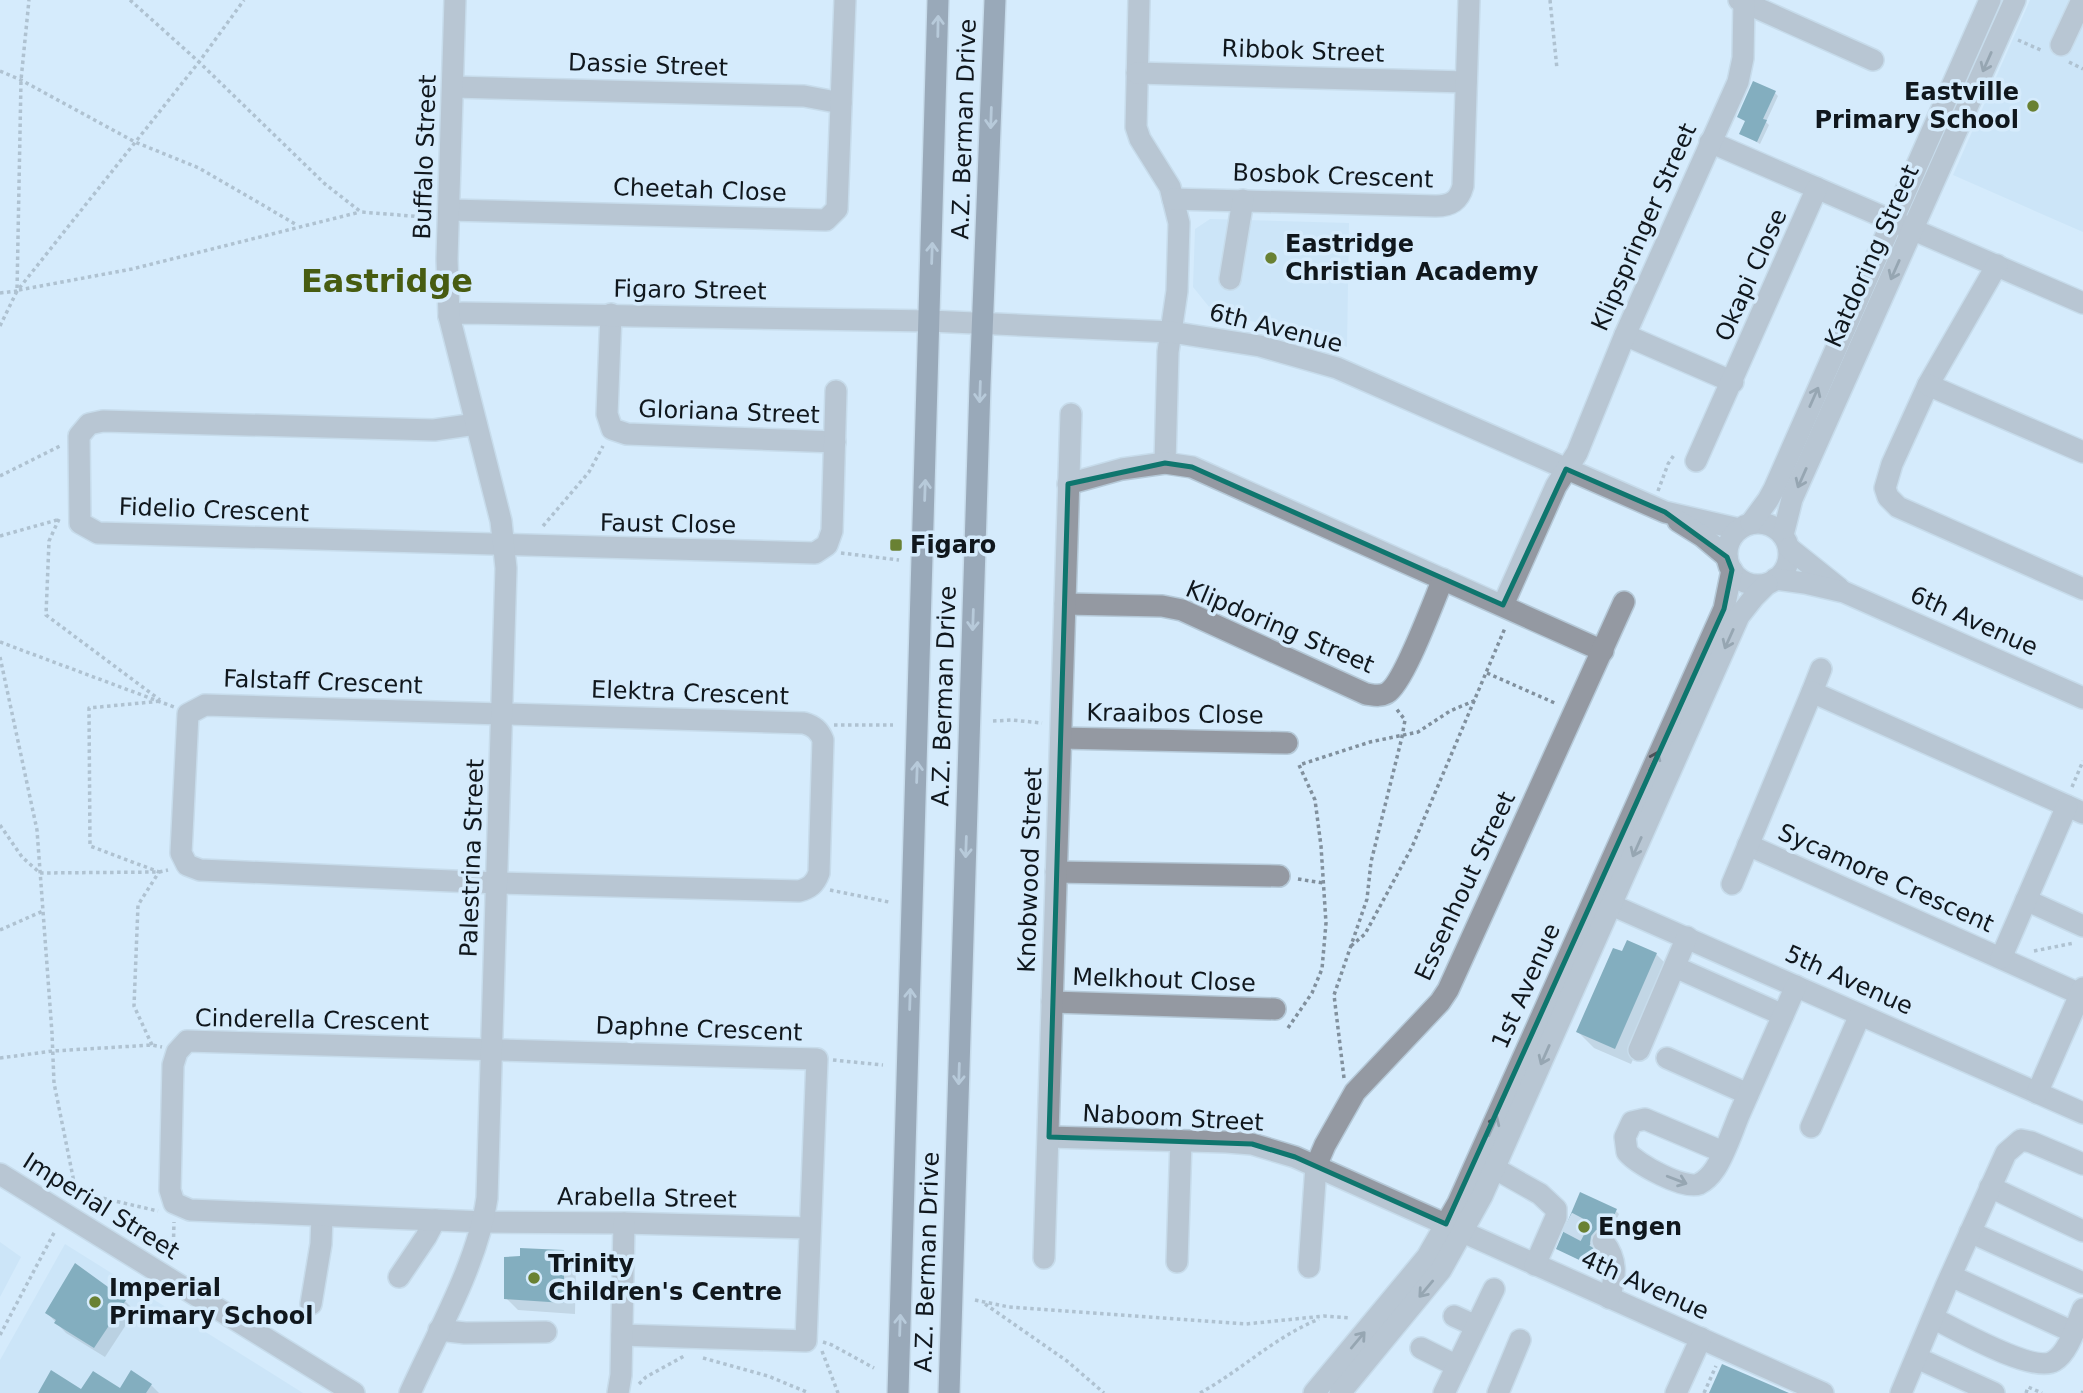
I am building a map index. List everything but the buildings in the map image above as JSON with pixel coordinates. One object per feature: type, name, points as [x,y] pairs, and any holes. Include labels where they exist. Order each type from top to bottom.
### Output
[{"type":"main road","name":"A.Z. Berman Drive","points":[[898,1393],[939,0]]},
{"type":"main road","name":"A.Z. Berman Drive","points":[[949,1393],[995,0]]},
{"type":"street","name":"Buffalo Street","points":[[449,316],[447,260],[455,0]]},
{"type":"street","name":"Cheetah Close","points":[[449,210],[826,220],[837,209],[845,0]]},
{"type":"street","points":[[1139,0],[1136,127],[1140,139],[1170,187],[1179,223],[1177,291],[1167,359],[1164,463]]},
{"type":"street","name":"Bosbok Crescent","points":[[1173,199],[1436,206],[1452,204],[1461,195],[1463,186],[1469,0]]},
{"type":"street","points":[[1743,0],[1873,60]]},
{"type":"street","name":"Klipspringer Street","points":[[1508,607],[1556,486],[1577,453],[1625,335],[1738,82],[1743,58],[1743,0]]},
{"type":"street","name":"Katdoring Street","points":[[1745,526],[1768,500],[1990,0]]},
{"type":"street","name":"Katdoring Street","points":[[1786,542],[1792,499],[2015,0]]},
{"type":"street","points":[[2061,46],[2082,0]]},
{"type":"street","name":"Ribbok Street","points":[[1137,73],[1466,82]]},
{"type":"street","name":"Dassie Street","points":[[454,86],[804,96],[841,103]]},
{"type":"street","points":[[1710,142],[2083,303]]},
{"type":"street","name":"Okapi Close","points":[[1696,461],[1817,188]]},
{"type":"street","points":[[1230,279],[1243,200]]},
{"type":"street","points":[[1997,265],[1928,385],[1886,480],[1885,488],[1892,503],[2083,589]]},
{"type":"street","name":"Figaro Street","points":[[449,316],[463,313],[611,314],[930,321]]},
{"type":"street","name":"Gloriana Street","points":[[611,314],[607,414],[612,429],[626,434],[835,442]]},
{"type":"street","name":"Palestrina Street","points":[[410,1393],[475,1251],[484,1222],[487,1198],[506,568],[514,545],[502,521],[449,316]]},
{"type":"street","name":"6th Avenue","points":[[930,321],[1171,332],[1260,346],[1337,368],[1566,469],[1661,503],[1745,526]]},
{"type":"street","points":[[1625,335],[1733,382]]},
{"type":"street","points":[[1928,385],[2083,452]]},
{"type":"street","name":"Gloriana Street","points":[[827,545],[832,531],[836,391]]},
{"type":"street","name":"Knobwood Street","points":[[1044,1258],[1071,414]]},
{"type":"street","points":[[80,523],[79,436],[89,424],[103,421],[434,430],[476,424]]},
{"type":"street","points":[[1068,484],[1122,469],[1164,463],[1192,467],[1603,651]]},
{"type":"street","name":"6th Avenue","points":[[1661,503],[1702,536],[1729,563]]},
{"type":"street","name":"Fidelio Crescent","points":[[80,523],[98,533],[514,545]]},
{"type":"street","points":[[1769,524],[1786,542],[1787,566],[1771,581],[1749,583],[1737,577],[1729,563],[1730,539],[1745,526],[1769,524]]},
{"type":"street","name":"6th Avenue","points":[[1786,542],[1844,592]]},
{"type":"street","name":"Faust Close","points":[[514,545],[815,554],[827,545]]},
{"type":"street","name":"1st Avenue","points":[[1314,1393],[1427,1257],[1455,1228],[1494,1168],[1724,609],[1729,563]]},
{"type":"street","name":"Klipdoring Street","points":[[1065,604],[1162,606],[1182,610],[1366,694],[1378,696],[1391,691],[1401,676],[1443,579]]},
{"type":"street","name":"6th Avenue","points":[[1771,581],[1798,581],[1844,592],[2083,698]]},
{"type":"street","name":"1st Avenue","points":[[1340,1393],[1441,1270],[1455,1228],[1458,1203],[1740,616],[1771,581]]},
{"type":"street","name":"Essenhout Street","points":[[1316,1166],[1356,1092],[1448,990],[1624,603]]},
{"type":"street","name":"Sycamore Crescent","points":[[1821,669],[1748,845],[2001,958],[2082,991]]},
{"type":"street","points":[[1812,692],[2073,805],[2001,958]]},
{"type":"street","name":"Falstaff Crescent","points":[[188,714],[205,705],[502,713]]},
{"type":"street","name":"Elektra Crescent","points":[[502,713],[804,723],[813,725],[820,732]]},
{"type":"street","points":[[188,714],[181,853],[187,865],[200,870],[497,883],[799,891],[808,888],[816,882],[819,873],[823,740],[820,732]]},
{"type":"street","name":"Kraaibos Close","points":[[1061,731],[1287,743]]},
{"type":"street","points":[[1732,884],[1748,845]]},
{"type":"street","points":[[1056,872],[1279,876]]},
{"type":"street","points":[[2026,900],[2083,926]]},
{"type":"street","name":"5th Avenue","points":[[1603,901],[2083,1113]]},
{"type":"street","points":[[1639,1050],[1687,937]]},
{"type":"street","points":[[1675,967],[1783,1015]]},
{"type":"street","points":[[1723,1152],[1796,986]]},
{"type":"street","points":[[2038,1093],[2082,991]]},
{"type":"street","name":"Melkhout Close","points":[[1052,1002],[1275,1009]]},
{"type":"street","points":[[1811,1127],[1860,1015]]},
{"type":"street","name":"Cinderella Crescent","points":[[174,1208],[170,1190],[173,1065],[177,1052],[187,1041],[492,1049]]},
{"type":"street","name":"Daphne Crescent","points":[[492,1049],[817,1059],[806,1341],[694,1347],[622,1335]]},
{"type":"street","points":[[1667,1058],[1748,1094]]},
{"type":"street","name":"Naboom Street","points":[[1049,1137],[1252,1144],[1295,1157],[1455,1228]]},
{"type":"street","points":[[1902,1393],[2006,1153],[2021,1140],[2083,1164]]},
{"type":"street","points":[[1177,1262],[1181,1141]]},
{"type":"street","points":[[1309,1266],[1316,1166]]},
{"type":"street","points":[[1494,1168],[1549,1200],[1561,1220],[1535,1265]]},
{"type":"street","name":"Imperial Street","points":[[0,1174],[354,1393]]},
{"type":"street","points":[[1990,1187],[2083,1231]]},
{"type":"street","points":[[174,1208],[484,1222]]},
{"type":"street","points":[[311,1304],[321,1244],[322,1216]]},
{"type":"street","points":[[399,1278],[435,1220]]},
{"type":"street","name":"Arabella Street","points":[[484,1222],[810,1228]]},
{"type":"street","points":[[624,1223],[621,1374],[625,1392]]},
{"type":"street","name":"4th Avenue","points":[[1455,1228],[1823,1393]]},
{"type":"street","points":[[1970,1232],[2083,1283]]},
{"type":"street","points":[[1603,1241],[1615,1266],[1615,1279],[1609,1298]]},
{"type":"street","points":[[1951,1276],[2073,1332]]},
{"type":"street","points":[[1450,1391],[1457,1366],[1493,1289]]},
{"type":"street","points":[[1933,1318],[2040,1365],[2053,1362],[2060,1356],[2083,1309]]},
{"type":"street","points":[[1454,1317],[1476,1326]]},
{"type":"street","points":[[439,1330],[465,1333],[546,1332]]},
{"type":"street","points":[[1676,1393],[1701,1338]]},
{"type":"street","points":[[1498,1393],[1520,1340]]},
{"type":"street","points":[[1421,1348],[1457,1366]]},
{"type":"street","points":[[1917,1358],[1994,1393]]},
{"type":"path","points":[[17,290],[21,80],[29,0]]},
{"type":"path","points":[[130,0],[326,184],[361,212]]},
{"type":"path","points":[[0,326],[17,290],[199,62],[244,0]]},
{"type":"path","points":[[1550,0],[1557,69]]},
{"type":"path","points":[[0,71],[135,142],[199,168],[299,226]]},
{"type":"path","points":[[0,293],[132,269],[361,212],[424,217],[449,210]]},
{"type":"path","points":[[514,545],[589,472],[612,429]]},
{"type":"path","points":[[0,476],[79,436]]},
{"type":"path","points":[[1661,503],[1668,464],[1674,455]]},
{"type":"path","points":[[0,536],[59,519],[80,523]]},
{"type":"path","points":[[59,519],[49,541],[46,615],[162,701]]},
{"type":"path","points":[[827,545],[841,553],[899,560]]},
{"type":"path","points":[[1350,947],[1365,934],[1412,847],[1487,673],[1508,607]]},
{"type":"path","points":[[0,642],[162,701],[188,714]]},
{"type":"path","points":[[0,657],[37,830],[54,1083],[76,1192],[73,1198]]},
{"type":"path","points":[[1487,673],[1574,712]]},
{"type":"path","points":[[1288,1028],[1312,993],[1321,968],[1326,923],[1315,800],[1299,765],[1370,742],[1418,732],[1450,711],[1476,700]]},
{"type":"path","points":[[159,872],[90,846],[89,708],[162,701]]},
{"type":"path","points":[[993,721],[1012,720],[1061,731]]},
{"type":"path","points":[[1345,1083],[1334,995],[1367,899],[1371,862],[1405,720]]},
{"type":"path","points":[[820,732],[836,724],[893,725]]},
{"type":"path","points":[[2073,805],[2083,761]]},
{"type":"path","points":[[0,825],[22,857],[40,873],[159,872],[187,865]]},
{"type":"path","points":[[152,1045],[134,1006],[138,905],[159,872]]},
{"type":"path","points":[[1279,876],[1323,883]]},
{"type":"path","points":[[816,882],[834,892],[889,902]]},
{"type":"path","points":[[0,930],[43,911]]},
{"type":"path","points":[[2001,958],[2083,942]]},
{"type":"path","points":[[0,1058],[53,1051],[152,1045],[177,1052]]},
{"type":"path","points":[[817,1059],[884,1065]]},
{"type":"path","points":[[76,1192],[174,1208],[173,1258]]},
{"type":"path","points":[[0,1335],[55,1231]]},
{"type":"path","points":[[975,1300],[1074,1312],[1247,1324],[1324,1316],[1360,1319]]},
{"type":"path","points":[[984,1303],[1067,1361],[1104,1393]]},
{"type":"path","points":[[1200,1393],[1292,1330],[1324,1316]]},
{"type":"path","points":[[838,1393],[819,1341],[832,1345],[874,1368]]},
{"type":"path","points":[[625,1392],[688,1354],[694,1347],[810,1393]]},
{"type":"path","points":[[1704,1393],[1719,1361]]},
{"type":"path","points":[[2026,1393],[2028,1387],[2042,1393]]},
{"type":"highlighted area","points":[[1165,463],[1192,467],[1503,605],[1566,469],[1665,512],[1727,557],[1732,570],[1724,609],[1446,1224],[1295,1157],[1252,1144],[1049,1137],[1068,484]]},
{"type":"shaded area","name":"Eastville Primary School","points":[[2030,0],[2083,0],[2083,232],[1953,175]]},
{"type":"shaded area","name":"Eastridge Christian Academy","points":[[1210,219],[1349,223],[1347,347],[1319,336],[1214,313],[1193,287],[1195,229]]},
{"type":"shaded area","points":[[0,1242],[21,1257],[0,1297]]},
{"type":"shaded area","name":"Imperial Primary School","points":[[65,1244],[303,1393],[0,1393],[0,1360]]},
{"type":"tunnel","points":[[1567,1222],[1603,1241]]},
{"type":"place","name":"Eastville Primary School","points":[[2033,106]]},
{"type":"place","name":"Eastridge Christian Academy","points":[[1271,258]]},
{"type":"place","name":"Figaro","points":[[896,545]]},
{"type":"place","name":"Engen","points":[[1584,1227]]},
{"type":"place","name":"Trinity Children's Centre","points":[[534,1278]]},
{"type":"place","name":"Imperial Primary School","points":[[95,1302]]},
{"type":"district","name":"Eastridge","points":[[387,281]]}]
